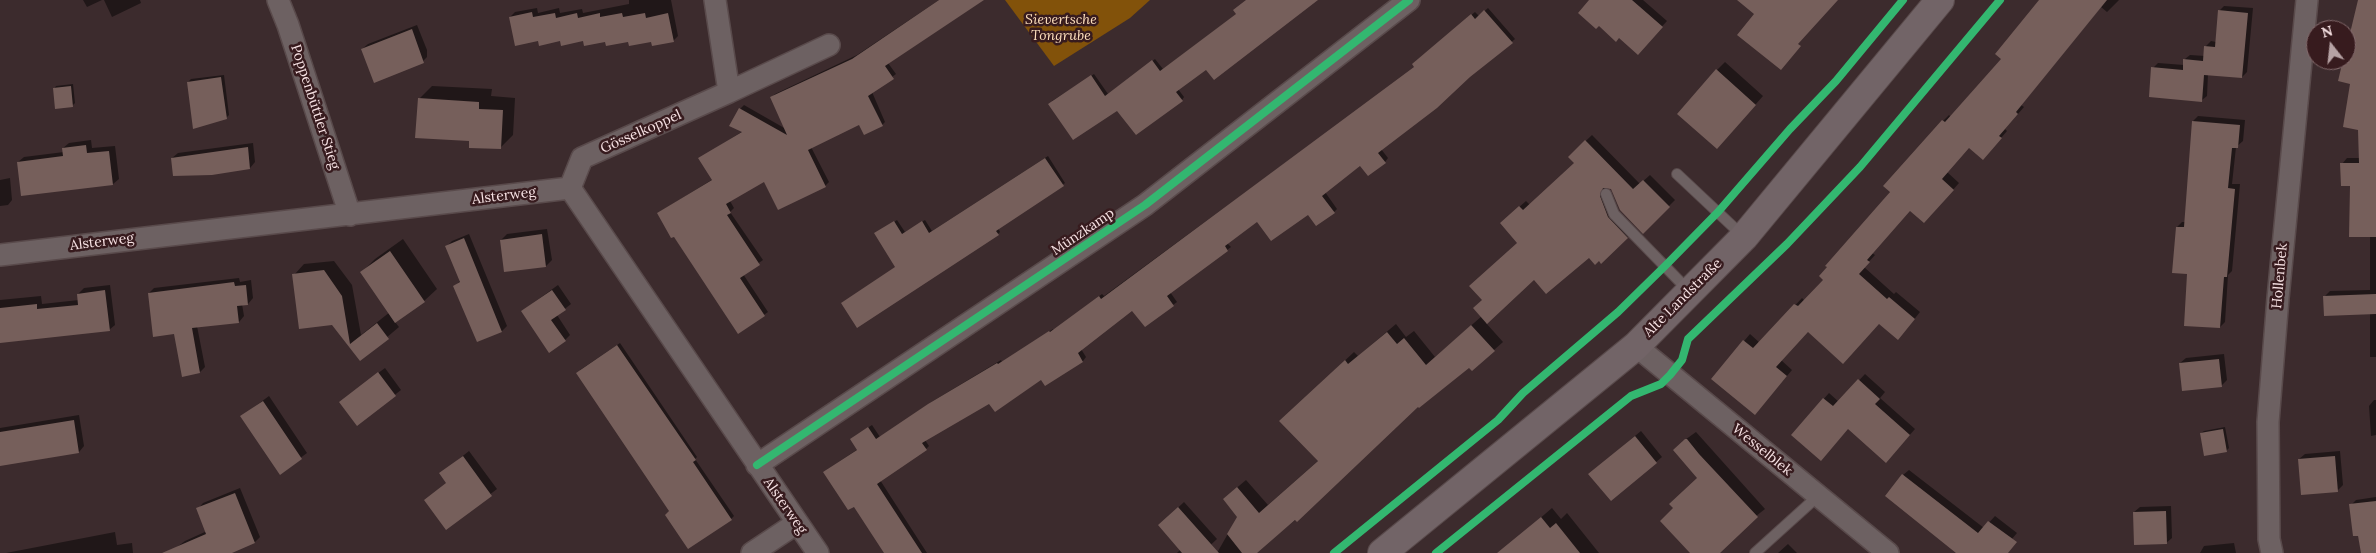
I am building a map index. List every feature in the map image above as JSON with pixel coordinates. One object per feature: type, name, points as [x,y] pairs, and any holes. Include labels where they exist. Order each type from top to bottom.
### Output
[{"type":"main road","name":"Alte Landstraße","points":[[1382,553],[1636,346],[1744,237],[1940,0]]},
{"type":"street","name":"Poppenbüttler Stieg","points":[[278,0],[288,25],[350,215]]},
{"type":"street","points":[[715,0],[729,92]]},
{"type":"street","name":"Münzkamp","points":[[756,465],[1145,205],[1408,0]]},
{"type":"street","name":"Hollenbek","points":[[2272,553],[2269,539],[2268,422],[2307,0]]},
{"type":"street","name":"Gösselkoppel","points":[[570,188],[582,158],[829,45]]},
{"type":"street","name":"Alsterweg","points":[[0,255],[570,188],[756,465],[818,553]]},
{"type":"street","name":"Wesselblek","points":[[1636,346],[1888,553]]},
{"type":"street","points":[[752,553],[798,523]]},
{"type":"lane","points":[[1677,174],[1744,237]]},
{"type":"lane","points":[[1606,194],[1614,214],[1689,292]]},
{"type":"lane","points":[[1755,553],[1818,496]]},
{"type":"green space","name":"Sievertsche Tongrube","points":[[1005,0],[1150,0],[1130,18],[1054,66]]},
{"type":"building","points":[[939,0],[984,0],[885,66],[894,79],[868,96],[883,126],[864,135],[859,125],[808,150],[826,187],[778,210],[764,182],[726,204],[731,213],[727,215],[760,265],[740,278],[765,316],[738,334],[674,237],[671,238],[657,213],[712,180],[698,158],[742,132],[729,126],[739,108],[787,135],[770,97],[852,59]]},
{"type":"building","points":[[1246,0],[1318,0],[1214,80],[1206,70],[1176,92],[1183,101],[1136,135],[1117,111],[1073,140],[1048,104],[1091,75],[1105,96],[1152,60],[1160,71],[1236,14],[1233,10]]},
{"type":"building","points":[[1589,0],[1632,0],[1663,27],[1638,55],[1619,38],[1616,42],[1599,26],[1596,29],[1578,13]]},
{"type":"building","points":[[1737,0],[1838,0],[1798,44],[1801,46],[1781,70],[1737,35],[1754,14]]},
{"type":"building","points":[[2039,0],[2107,0],[2016,112],[2018,114],[1999,136],[2002,138],[1983,160],[1969,148],[1942,179],[1954,190],[1924,223],[1910,211],[1867,260],[1870,262],[1859,274],[1887,299],[1889,297],[1915,319],[1898,340],[1879,324],[1843,364],[1808,332],[1776,367],[1787,376],[1755,415],[1711,379],[1743,340],[1753,348],[1794,304],[1798,306],[1823,280],[1819,276],[1827,267],[1825,266],[1890,192],[1883,186],[1942,120],[1945,122],[2001,59],[1995,54]]},
{"type":"building","points":[[2358,0],[2376,0],[2376,237],[2349,237],[2350,186],[2341,186],[2340,163],[2359,163],[2358,130],[2343,127],[2350,84],[2338,81],[2341,70],[2356,70],[2356,20],[2353,20]]},
{"type":"building","points":[[1484,10],[1513,43],[1470,77],[1437,108],[1378,153],[1386,163],[1368,176],[1360,166],[1322,196],[1335,213],[1316,226],[1308,215],[1271,241],[1257,222],[1225,246],[1228,251],[1167,296],[1174,306],[1145,327],[1132,311],[1078,353],[1083,362],[1045,386],[1041,380],[995,412],[989,404],[922,443],[927,450],[877,484],[922,553],[884,553],[854,507],[848,510],[823,472],[857,450],[850,439],[868,427],[876,439],[928,404],[1050,332],[1099,296],[1101,299],[1414,67],[1412,64],[1471,14],[1475,19]]},
{"type":"building","points":[[2218,10],[2248,13],[2242,78],[2204,75],[2202,102],[2149,97],[2151,67],[2183,70],[2183,59],[2203,61],[2204,46],[2215,47]]},
{"type":"building","points":[[532,12],[533,17],[555,13],[556,18],[577,13],[578,18],[600,13],[600,17],[622,13],[623,17],[645,13],[646,18],[668,13],[674,42],[652,46],[651,42],[629,46],[628,42],[606,46],[605,42],[584,46],[583,41],[561,46],[560,41],[539,46],[538,41],[515,46],[509,17]]},
{"type":"building","points":[[412,29],[424,63],[374,83],[361,49]]},
{"type":"building","points":[[1716,69],[1756,105],[1717,149],[1677,114]]},
{"type":"building","points":[[221,77],[227,119],[193,129],[187,82]]},
{"type":"building","points":[[71,86],[73,107],[55,109],[53,88]]},
{"type":"building","points":[[418,98],[479,102],[479,109],[503,110],[501,149],[469,148],[469,141],[415,138]]},
{"type":"building","points":[[2192,121],[2240,125],[2238,148],[2232,148],[2228,188],[2235,189],[2220,328],[2184,326],[2187,274],[2172,273],[2176,227],[2184,227]]},
{"type":"building","points":[[1585,140],[1633,189],[1643,180],[1670,207],[1643,234],[1620,210],[1611,189],[1603,188],[1600,196],[1608,217],[1628,238],[1601,264],[1599,261],[1595,265],[1589,258],[1546,294],[1534,280],[1487,324],[1473,308],[1482,300],[1469,286],[1517,243],[1500,223],[1519,206],[1523,210],[1574,163],[1568,157]]},
{"type":"building","points":[[86,145],[87,153],[109,151],[113,185],[21,196],[17,162],[63,156],[62,148]]},
{"type":"building","points":[[248,147],[250,169],[212,175],[173,176],[171,158]]},
{"type":"building","points":[[1045,158],[1064,186],[996,231],[999,235],[857,328],[841,303],[895,267],[874,233],[894,221],[902,234],[922,221],[929,233]]},
{"type":"building","points":[[542,234],[546,267],[504,272],[500,240]]},
{"type":"building","points":[[464,238],[502,332],[477,342],[453,286],[460,282],[445,246]]},
{"type":"building","points":[[390,251],[425,302],[395,323],[360,272]]},
{"type":"building","points":[[324,270],[342,296],[350,344],[377,323],[389,339],[360,361],[332,325],[299,329],[292,274]]},
{"type":"building","points":[[234,282],[235,286],[246,285],[248,305],[237,306],[239,323],[192,328],[200,373],[182,377],[174,334],[153,337],[148,293]]},
{"type":"building","points":[[105,290],[110,331],[0,343],[0,308],[37,304],[37,309],[78,305],[77,294]]},
{"type":"building","points":[[552,290],[566,310],[551,320],[566,341],[549,353],[521,311]]},
{"type":"building","points":[[2376,294],[2376,314],[2324,316],[2323,296]]},
{"type":"building","points":[[1471,325],[1495,351],[1472,371],[1469,368],[1418,407],[1297,522],[1295,520],[1257,553],[1242,553],[1227,534],[1237,517],[1223,499],[1237,487],[1259,513],[1318,461],[1279,421],[1345,360],[1348,364],[1387,332],[1397,344],[1404,338],[1426,365]]},
{"type":"building","points":[[617,345],[696,460],[693,462],[732,520],[688,549],[665,515],[669,511],[576,373]]},
{"type":"building","points":[[2219,359],[2222,387],[2182,391],[2179,363]]},
{"type":"building","points":[[378,372],[396,396],[357,426],[339,402]]},
{"type":"building","points":[[1858,379],[1880,399],[1875,404],[1910,435],[1886,463],[1848,429],[1821,461],[1791,435],[1823,398],[1833,406]]},
{"type":"building","points":[[263,401],[302,459],[280,475],[240,416]]},
{"type":"building","points":[[74,420],[79,453],[0,466],[0,432]]},
{"type":"building","points":[[2223,429],[2227,452],[2204,456],[2200,433]]},
{"type":"building","points":[[1635,436],[1657,463],[1611,501],[1588,474]]},
{"type":"building","points":[[1685,439],[1758,517],[1720,553],[1690,553],[1660,521],[1673,508],[1669,504],[1697,478],[1673,450]]},
{"type":"building","points":[[463,456],[492,496],[446,530],[424,500],[446,483],[439,473]]},
{"type":"building","points":[[2335,456],[2338,492],[2301,495],[2298,459]]},
{"type":"building","points":[[1902,474],[1978,533],[1988,521],[2017,542],[2008,553],[1956,553],[1885,496]]},
{"type":"building","points":[[235,493],[255,543],[232,553],[162,553],[206,534],[196,508]]},
{"type":"building","points":[[2376,501],[2376,553],[2361,553],[2358,536],[2353,536],[2349,504]]},
{"type":"building","points":[[1178,507],[1219,553],[1182,553],[1158,525]]},
{"type":"building","points":[[2166,511],[2167,544],[2134,545],[2133,512]]},
{"type":"building","points":[[1541,517],[1550,528],[1556,523],[1580,553],[1497,553]]},
{"type":"cycle path","points":[[757,465],[1145,205],[1409,0]]},
{"type":"cycle path","points":[[1334,553],[1498,420],[1523,393],[1618,312],[1718,212],[1790,129],[1836,81],[1903,0]]},
{"type":"cycle path","points":[[1436,553],[1631,396],[1661,384],[1682,360],[1688,339],[1787,244],[1860,167],[2000,0]]}]
